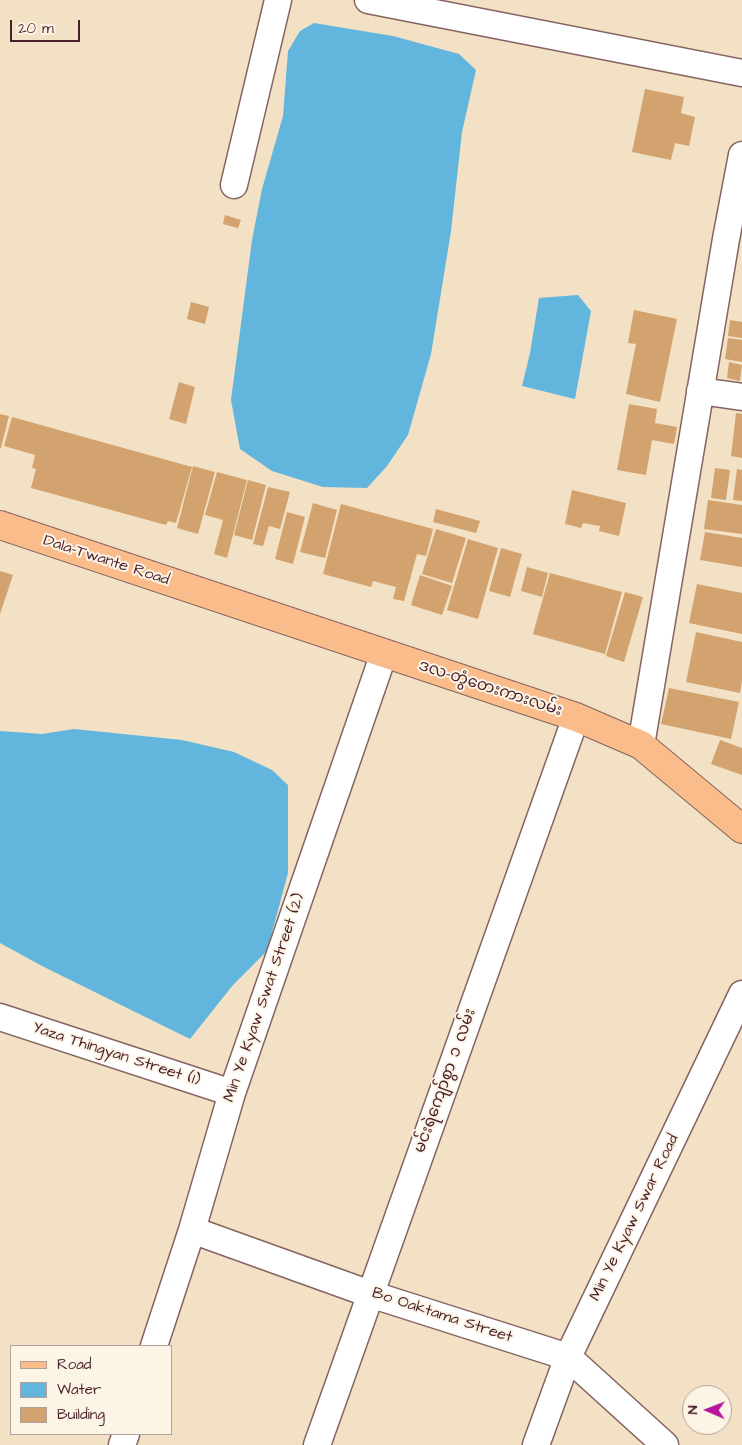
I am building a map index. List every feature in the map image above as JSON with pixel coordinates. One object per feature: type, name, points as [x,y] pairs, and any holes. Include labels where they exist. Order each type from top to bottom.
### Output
[{"type":"main road","name":"Dala-Twante Road","points":[[0,525],[212,596]]},
{"type":"main road","name":"ဒလ-တွံတေးကားလမ်း","points":[[212,596],[576,717],[641,745],[742,829]]},
{"type":"street","points":[[234,185],[278,0]]},
{"type":"street","points":[[368,0],[742,73]]},
{"type":"street","points":[[641,745],[700,391],[734,240],[742,155]]},
{"type":"street","points":[[700,391],[742,397]]},
{"type":"street","name":"Min Ye Kyaw Swat Street (2)","points":[[154,1345],[192,1230],[232,1093],[384,653]]},
{"type":"street","name":"မင်းရဲကျော်စွာ ၁ လမ်း","points":[[317,1445],[576,717]]},
{"type":"street","name":"Min Ye Kyaw Swar Road","points":[[536,1445],[568,1357],[742,994]]},
{"type":"street","name":"Yaza Thingyan Street (1)","points":[[0,1017],[232,1093]]},
{"type":"street","name":"Bo Oaktama Street","points":[[192,1230],[370,1294],[568,1357],[666,1445]]},
{"type":"water","points":[[314,23],[393,36],[459,54],[476,70],[462,132],[451,231],[431,354],[408,435],[387,466],[367,488],[323,487],[272,471],[240,449],[231,400],[252,240],[262,189],[283,116],[288,51],[300,31]]},
{"type":"water","points":[[578,295],[591,311],[575,399],[522,386],[530,353],[539,298]]},
{"type":"water","points":[[74,729],[182,740],[234,752],[272,770],[288,785],[288,873],[267,951],[233,985],[190,1039],[42,966],[0,943],[0,731],[42,734]]},
{"type":"building","points":[[645,89],[684,97],[681,113],[695,117],[689,146],[675,143],[671,160],[632,152]]},
{"type":"building","points":[[225,215],[241,220],[238,228],[223,224]]},
{"type":"building","points":[[191,302],[209,307],[205,324],[187,319]]},
{"type":"building","points":[[634,310],[677,319],[660,402],[626,394],[636,344],[628,343]]},
{"type":"building","points":[[730,320],[742,322],[742,338],[728,336]]},
{"type":"building","points":[[728,338],[742,340],[742,362],[725,359]]},
{"type":"building","points":[[729,362],[742,365],[740,381],[727,378]]},
{"type":"building","points":[[179,382],[195,387],[186,424],[169,419]]},
{"type":"building","points":[[629,404],[657,409],[655,423],[677,427],[674,444],[652,440],[646,475],[617,470]]},
{"type":"building","points":[[736,413],[742,414],[742,458],[731,456]]},
{"type":"building","points":[[0,414],[9,416],[1,448],[0,448]]},
{"type":"building","points":[[12,417],[192,467],[176,523],[168,521],[166,525],[31,488],[36,469],[32,468],[35,455],[4,446]]},
{"type":"building","points":[[193,466],[215,472],[198,534],[177,528]]},
{"type":"building","points":[[715,468],[730,470],[726,500],[711,498]]},
{"type":"building","points":[[737,469],[742,470],[742,501],[733,500]]},
{"type":"building","points":[[217,472],[247,480],[227,558],[214,554],[223,520],[205,515]]},
{"type":"building","points":[[248,480],[266,485],[252,540],[234,535]]},
{"type":"building","points":[[268,487],[290,492],[280,529],[269,526],[263,546],[253,544]]},
{"type":"building","points":[[572,490],[626,503],[619,536],[599,531],[600,526],[583,523],[581,528],[565,524]]},
{"type":"building","points":[[708,500],[742,505],[742,534],[704,529]]},
{"type":"building","points":[[313,503],[337,510],[325,558],[300,552]]},
{"type":"building","points":[[341,504],[433,529],[426,556],[417,554],[404,601],[393,599],[396,587],[373,581],[371,587],[323,574]]},
{"type":"building","points":[[436,509],[480,521],[476,533],[433,522]]},
{"type":"building","points":[[287,512],[305,517],[293,564],[275,559]]},
{"type":"building","points":[[436,529],[466,538],[452,583],[422,574]]},
{"type":"building","points":[[705,532],[742,538],[742,567],[700,560]]},
{"type":"building","points":[[468,539],[498,548],[478,619],[447,610]]},
{"type":"building","points":[[501,548],[522,554],[510,597],[489,591]]},
{"type":"building","points":[[527,567],[548,573],[542,597],[521,591]]},
{"type":"building","points":[[0,571],[13,575],[0,614]]},
{"type":"building","points":[[550,573],[622,592],[605,654],[533,634]]},
{"type":"building","points":[[420,575],[452,586],[442,615],[411,605]]},
{"type":"building","points":[[697,584],[742,593],[742,634],[689,623]]},
{"type":"building","points":[[625,592],[643,597],[624,662],[606,656]]},
{"type":"building","points":[[696,632],[742,642],[742,681],[740,693],[686,682]]},
{"type":"building","points":[[669,688],[739,702],[731,739],[661,724]]},
{"type":"building","points":[[720,740],[742,748],[742,775],[711,764]]}]
